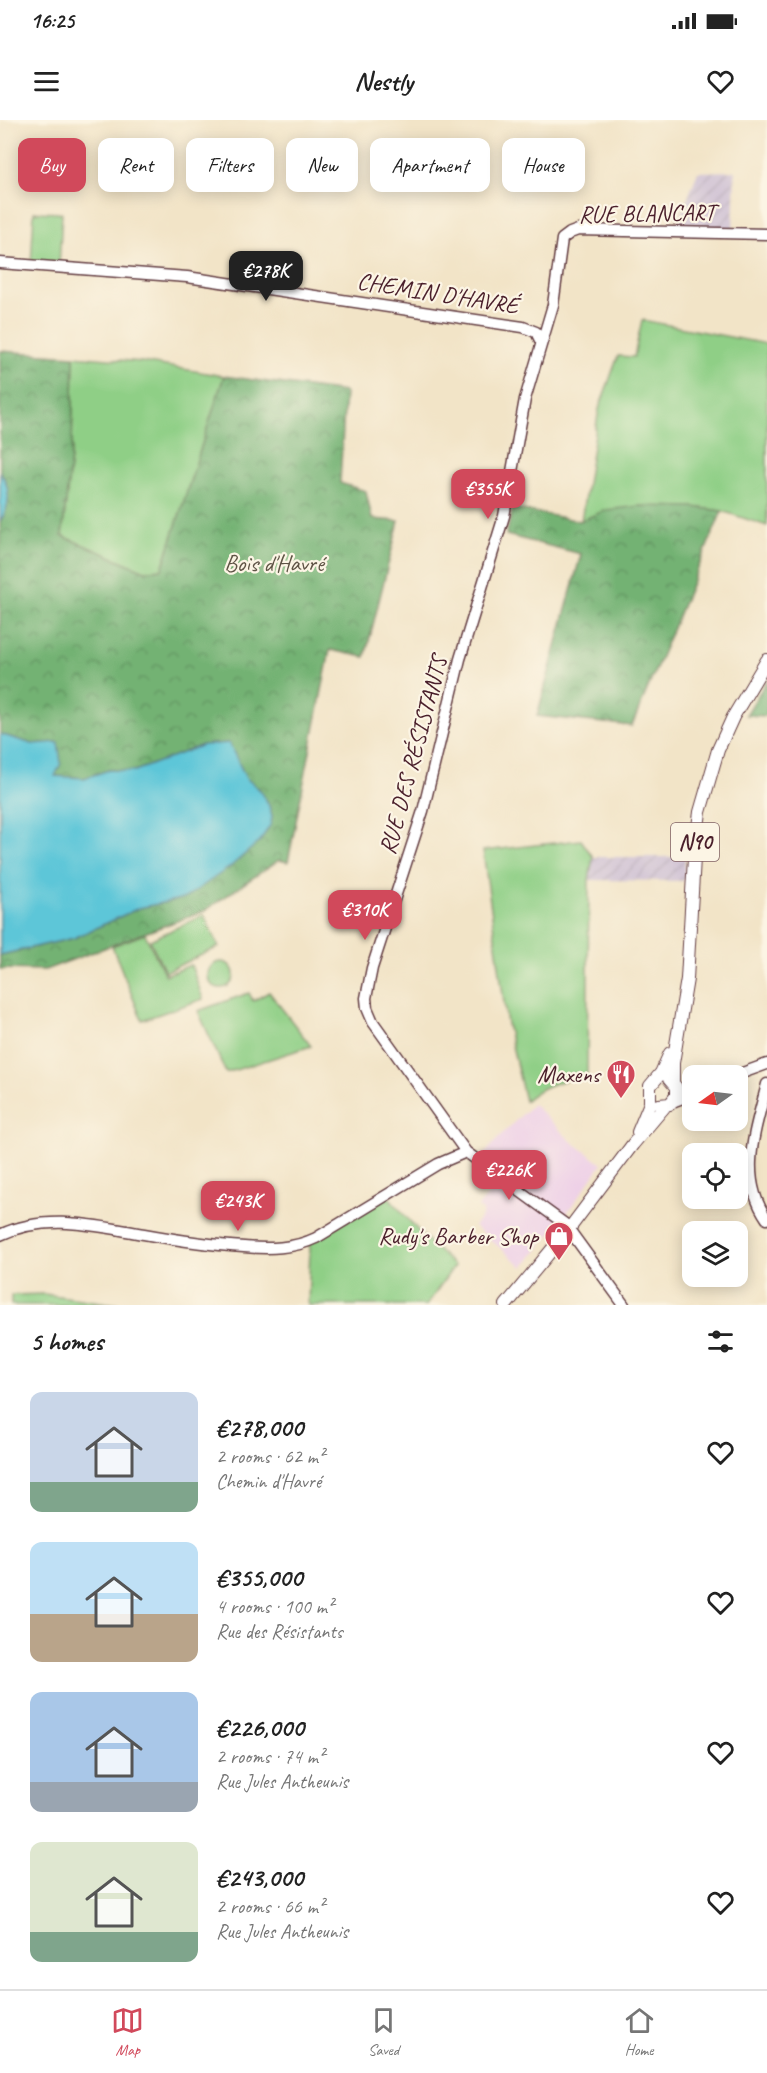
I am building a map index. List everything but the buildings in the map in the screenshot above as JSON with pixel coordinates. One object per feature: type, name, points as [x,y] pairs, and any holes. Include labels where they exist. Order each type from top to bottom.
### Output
[{"type":"main road","name":"N90","points":[[674,1083],[673,1063],[676,1038],[687,979],[693,858],[700,812],[718,750],[733,717],[767,660]]},
{"type":"main road","name":"N90","points":[[654,1081],[661,1073],[676,1038]]},
{"type":"main road","points":[[506,1305],[569,1229],[633,1144],[677,1094],[674,1083],[664,1077],[654,1081],[650,1088],[647,1111],[633,1144]]},
{"type":"main road","points":[[650,1096],[655,1103],[669,1104]]},
{"type":"street","name":"RUE BLANCART","points":[[541,342],[554,305],[562,239],[570,233],[578,230],[767,234]]},
{"type":"street","name":"CHEMIN D'HAVRÉ","points":[[0,263],[133,272],[260,287],[523,327],[536,332],[541,342]]},
{"type":"street","name":"RUE DES RÉSISTANTS","points":[[541,342],[523,408],[504,516],[460,659],[423,811],[372,968],[366,998],[367,1008],[379,1032],[466,1152],[569,1229],[624,1305]]},
{"type":"street","points":[[748,1071],[767,1064]]},
{"type":"street","points":[[674,1083],[682,1087]]},
{"type":"street","points":[[767,1084],[753,1136],[750,1161],[758,1203],[767,1219]]},
{"type":"street","points":[[669,1104],[682,1098]]},
{"type":"street","points":[[0,1235],[44,1223],[70,1222],[208,1244],[272,1248],[296,1246],[316,1238],[438,1164],[466,1152]]},
{"type":"shaded area","points":[[735,171],[733,233],[674,232],[698,172]]},
{"type":"shaded area","points":[[593,857],[685,857],[684,881],[589,880]]},
{"type":"shaded area","points":[[533,1104],[571,1141],[602,1164],[561,1221],[523,1267],[474,1226],[483,1215],[483,1211],[478,1207],[504,1175],[482,1158],[495,1141]]},
{"type":"green space","points":[[34,212],[62,213],[59,267],[31,265]]},
{"type":"green space","points":[[642,320],[767,344],[767,526],[722,511],[693,507],[581,521],[599,409],[618,356],[634,357]]},
{"type":"green space","name":"Bois d'Havré","points":[[0,351],[74,356],[72,448],[62,536],[145,571],[162,569],[224,376],[345,392],[340,483],[366,491],[372,519],[399,521],[365,657],[330,650],[288,862],[279,860],[204,911],[45,970],[0,969],[0,955],[74,938],[139,908],[185,898],[272,816],[268,803],[260,790],[246,778],[229,743],[203,745],[135,771],[109,770],[84,778],[54,776],[57,742],[32,744],[0,734],[0,521],[8,503],[8,490],[0,472]]},
{"type":"green space","points":[[74,356],[142,362],[224,376],[162,569],[145,571],[62,536],[72,448]]},
{"type":"green space","points":[[640,506],[693,507],[722,511],[632,726],[537,716],[581,554],[506,535],[513,508],[580,521],[606,510]]},
{"type":"green space","points":[[767,680],[767,716],[746,715]]},
{"type":"green space","points":[[581,840],[593,857],[589,880],[587,1075],[547,1086],[525,1101],[507,1024],[483,851]]},
{"type":"green space","points":[[204,915],[219,947],[165,972],[150,940]]},
{"type":"green space","points":[[145,934],[165,975],[191,965],[203,999],[142,1020],[112,946]]},
{"type":"green space","points":[[221,962],[230,966],[234,975],[230,984],[221,988],[212,984],[208,975],[212,966]]},
{"type":"green space","points":[[269,992],[311,1046],[226,1073],[198,1011],[249,993],[253,1001]]},
{"type":"green space","points":[[387,1195],[422,1235],[454,1266],[427,1305],[308,1305],[310,1247],[307,1243]]},
{"type":"green space","points":[[44,1294],[123,1305],[11,1305],[11,1295]]},
{"type":"water","points":[[0,472],[8,490],[8,503],[0,521]]},
{"type":"water","points":[[0,734],[32,744],[58,742],[61,763],[55,776],[84,778],[109,770],[135,771],[203,745],[229,743],[246,778],[260,790],[268,803],[272,816],[271,824],[260,841],[230,867],[185,898],[139,908],[74,938],[0,955]]},
{"type":"place","name":"Maxens","points":[[621,1100]]},
{"type":"place","name":"Rudy's Barber Shop","points":[[559,1262]]}]
